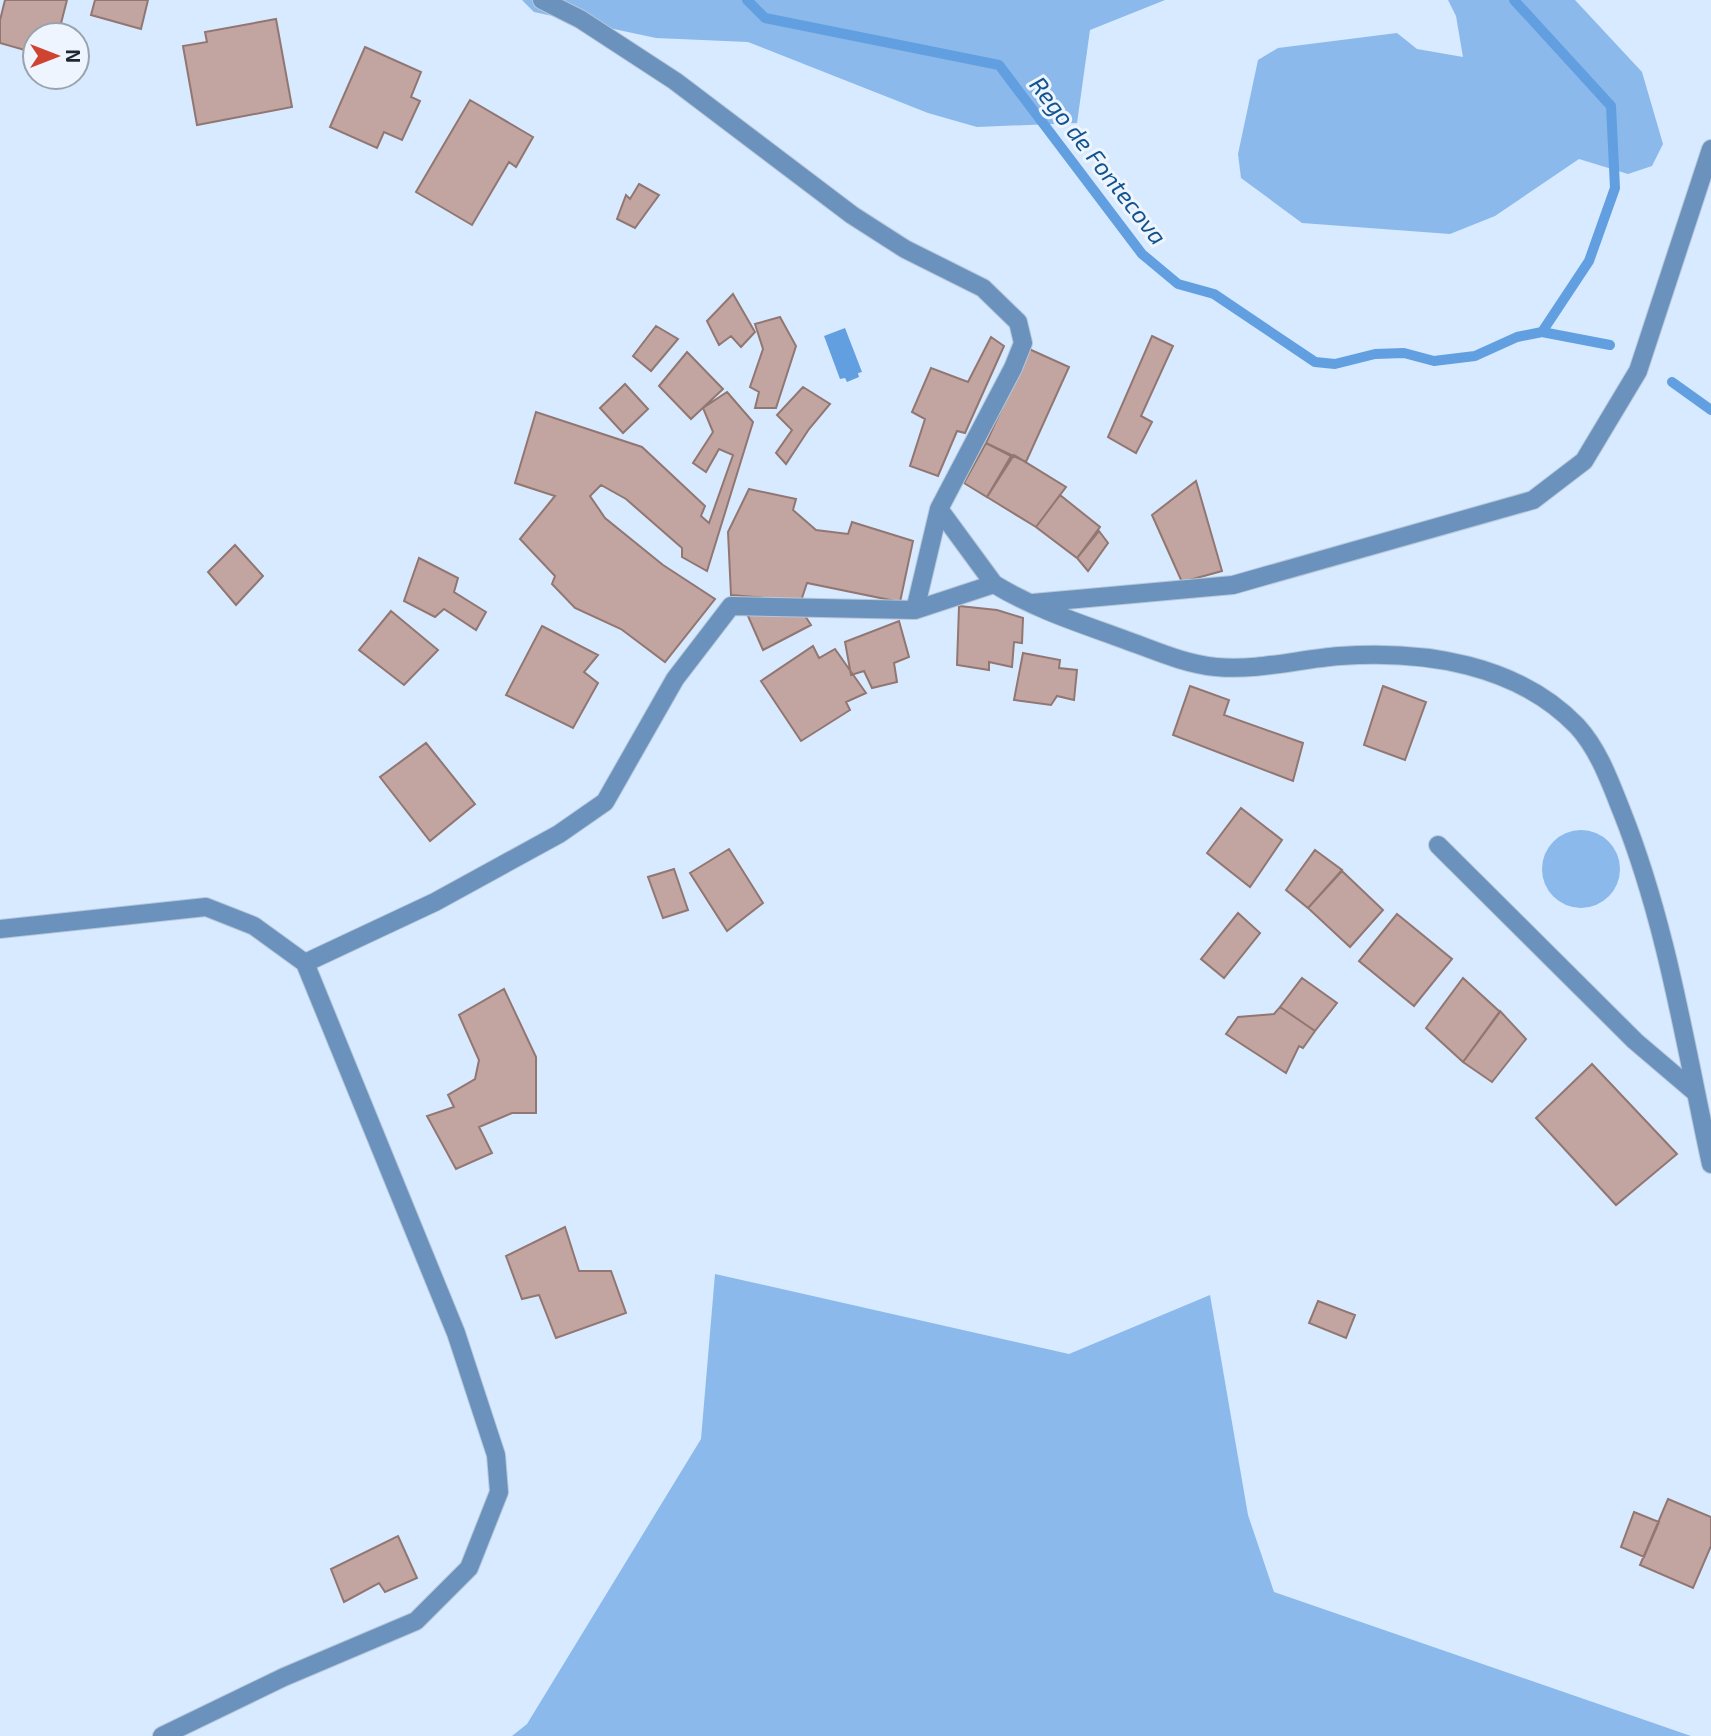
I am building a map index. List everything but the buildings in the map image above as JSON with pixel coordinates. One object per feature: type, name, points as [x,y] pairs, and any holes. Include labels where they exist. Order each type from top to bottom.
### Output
[{"type":"street","points":[[541,0],[580,19],[675,81],[884,235],[983,288],[1018,322],[1023,343],[1013,368],[939,509],[915,610]]},
{"type":"street","points":[[1026,604],[1233,585],[1533,500],[1584,461],[1638,371],[1711,149]]},
{"type":"street","points":[[939,509],[994,584],[1026,604],[1188,663],[1243,668],[1342,656],[1415,656],[1465,664],[1505,677],[1546,699],[1578,728],[1604,767],[1637,850],[1663,931],[1711,1164]]},
{"type":"street","points":[[305,964],[435,902],[559,834],[605,802],[675,679],[731,606],[915,610],[994,584]]},
{"type":"street","points":[[1438,845],[1636,1041],[1696,1093]]},
{"type":"street","points":[[0,929],[206,907],[254,926],[305,964],[456,1333],[496,1455],[499,1492],[469,1568],[415,1621],[284,1677],[162,1736]]},
{"type":"shaded area","points":[[522,0],[1165,0],[1090,30],[1077,123],[977,127],[928,113],[748,42],[656,38],[534,12]]},
{"type":"shaded area","points":[[1448,0],[1575,0],[1642,72],[1663,144],[1652,166],[1628,174],[1579,159],[1495,216],[1450,234],[1302,223],[1241,178],[1238,154],[1258,60],[1278,48],[1397,33],[1417,49],[1463,57],[1456,16]]},
{"type":"shaded area","points":[[845,328],[862,372],[858,373],[859,377],[847,382],[845,378],[840,379],[824,336]]},
{"type":"shaded area","points":[[1581,830],[1596,833],[1608,842],[1617,854],[1620,869],[1617,884],[1608,896],[1596,905],[1581,908],[1566,905],[1554,896],[1545,884],[1542,869],[1545,854],[1554,842],[1566,833]]},
{"type":"shaded area","points":[[715,1274],[1069,1354],[1210,1295],[1248,1515],[1274,1592],[1691,1736],[512,1736],[527,1724],[701,1439]]},
{"type":"waterway","name":"Rego de Fontecova","points":[[747,0],[765,18],[999,65],[1142,254],[1178,284],[1214,294],[1315,362],[1335,364],[1375,354],[1404,353],[1434,361],[1475,356],[1517,337],[1542,332],[1610,345]]},
{"type":"waterway","points":[[1514,0],[1611,106],[1615,188],[1589,261],[1542,332]]},
{"type":"waterway","name":"Rego de Fontecova","points":[[1672,382],[1711,410]]}]
